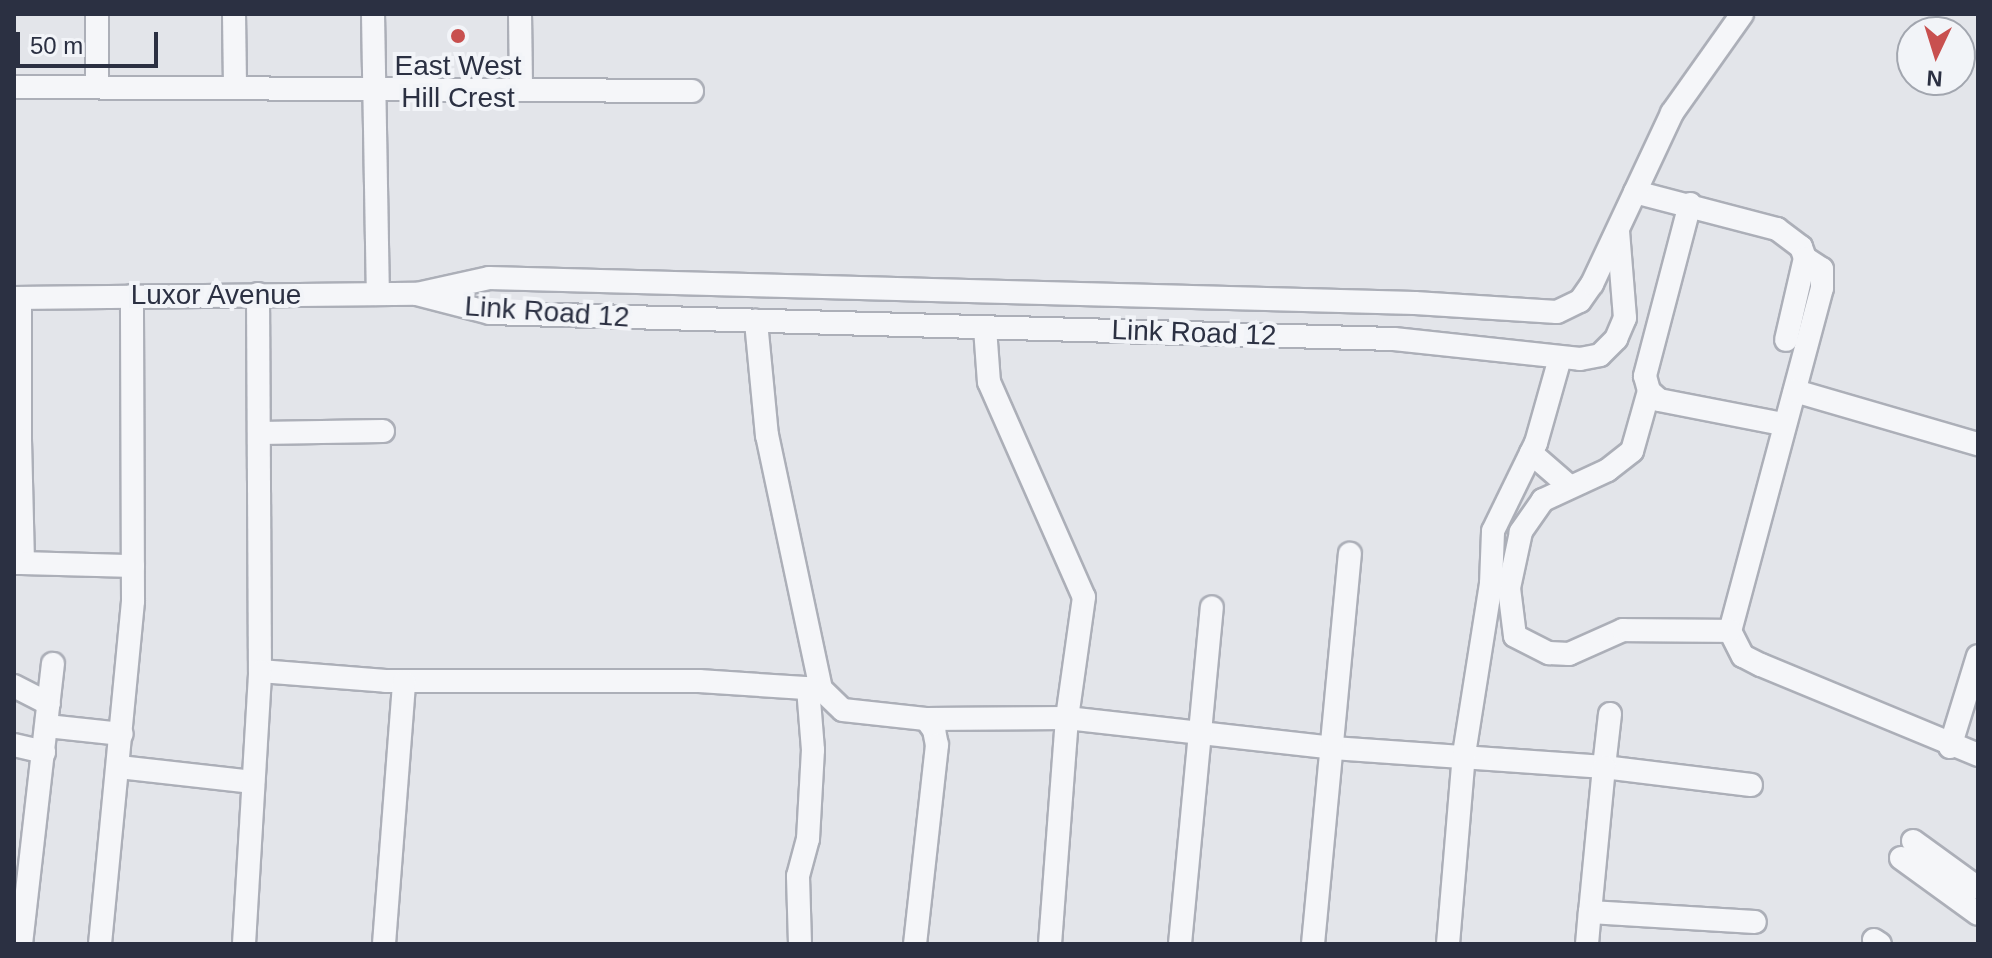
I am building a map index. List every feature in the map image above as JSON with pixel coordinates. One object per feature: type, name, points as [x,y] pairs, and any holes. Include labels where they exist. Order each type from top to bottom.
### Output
[{"type":"street","points":[[97,14],[97,87]]},
{"type":"street","points":[[234,14],[235,86]]},
{"type":"street","points":[[373,14],[378,294]]},
{"type":"street","points":[[520,14],[521,86]]},
{"type":"street","name":"Link Road 12","points":[[417,294],[489,278],[1415,303],[1543,313],[1580,301],[1618,230],[1672,113],[1742,14]]},
{"type":"street","points":[[14,87],[235,86],[374,90],[521,86],[692,91]]},
{"type":"street","points":[[1635,192],[1777,229],[1801,247],[1805,258],[1786,340]]},
{"type":"street","points":[[1690,204],[1645,376],[1649,391],[1632,451],[1608,470],[1569,486],[1537,508],[1521,532],[1509,588],[1511,622],[1526,645],[1569,654],[1623,630],[1730,631]]},
{"type":"street","name":"Link Road 12","points":[[417,294],[490,313],[1394,339],[1560,358],[1600,355],[1616,339],[1625,318],[1626,290],[1618,230]]},
{"type":"street","points":[[1805,258],[1817,263],[1823,277],[1730,631],[1743,656],[1950,747],[1978,755]]},
{"type":"street","points":[[244,944],[260,671],[258,294]]},
{"type":"street","name":"Luxor Avenue","points":[[17,298],[417,294]]},
{"type":"street","points":[[100,944],[122,734],[133,566],[132,296]]},
{"type":"street","points":[[17,298],[18,563],[133,566]]},
{"type":"street","points":[[756,321],[767,436],[814,688],[808,839],[798,876],[800,944]]},
{"type":"street","points":[[985,328],[989,382],[1084,597],[1067,718],[1050,944]]},
{"type":"street","points":[[1448,944],[1464,754],[1491,584],[1493,531],[1531,453],[1560,358]]},
{"type":"street","points":[[1649,391],[1659,400],[1782,424]]},
{"type":"street","points":[[1795,391],[1978,444]]},
{"type":"street","points":[[260,433],[383,431]]},
{"type":"street","points":[[1531,453],[1569,486]]},
{"type":"street","points":[[1515,484],[1537,508]]},
{"type":"street","points":[[1313,944],[1350,554]]},
{"type":"street","points":[[1180,944],[1212,608]]},
{"type":"street","points":[[1950,747],[1978,656]]},
{"type":"street","points":[[21,944],[53,664]]},
{"type":"street","points":[[260,671],[404,682],[699,681],[814,688],[843,710],[926,719],[1067,718],[1333,748],[1464,754],[1751,785]]},
{"type":"street","points":[[384,944],[404,682]]},
{"type":"street","points":[[14,686],[48,715],[122,734]]},
{"type":"street","points":[[1587,944],[1610,714]]},
{"type":"street","points":[[915,944],[937,745],[926,719]]},
{"type":"street","points":[[14,745],[44,752]]},
{"type":"street","points":[[119,767],[253,782]]},
{"type":"street","points":[[1978,888],[1907,850],[1978,914]]},
{"type":"street","points":[[1590,912],[1755,922]]},
{"type":"place","name":"East West Hill Crest","points":[[458,36]]}]
